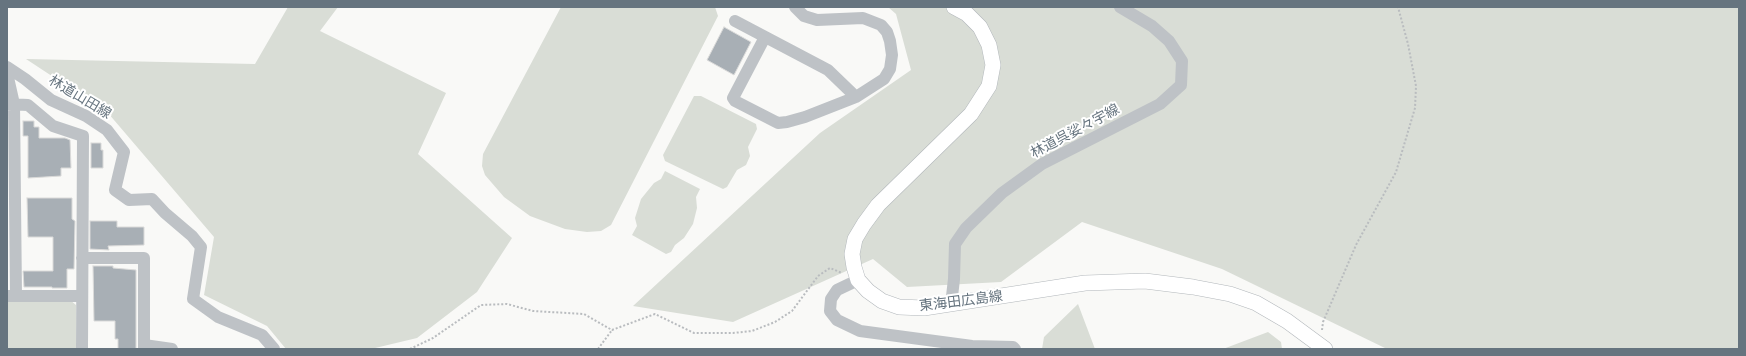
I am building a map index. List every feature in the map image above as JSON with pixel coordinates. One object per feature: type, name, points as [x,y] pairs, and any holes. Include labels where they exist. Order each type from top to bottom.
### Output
[{"type":"main road","points":[[858,280],[852,254],[856,239],[864,224],[878,205],[971,114],[989,86],[993,64],[989,44],[980,27],[967,14],[954,7]]},
{"type":"main road","name":"東海田広島線","points":[[858,280],[868,291],[882,301],[899,307],[924,308],[1085,283],[1145,281],[1200,288],[1230,294],[1256,303],[1287,321],[1323,347]]},
{"type":"street","points":[[764,37],[733,98],[735,101],[778,123],[805,117],[856,97],[884,79],[890,69],[892,55],[887,32],[881,25],[863,18],[817,20],[804,16],[797,11],[795,7]]},
{"type":"street","name":"林道呉娑々宇線","points":[[951,304],[956,244],[966,228],[1002,193],[1042,164],[1160,104],[1181,85],[1182,61],[1169,41],[1152,26],[1120,7]]},
{"type":"street","points":[[735,21],[828,70],[856,97]]},
{"type":"street","name":"林道山田線","points":[[7,67],[25,79],[51,100],[86,116],[107,130],[124,152],[115,190],[129,200],[152,199],[165,213],[192,236],[201,247],[193,299],[218,317],[262,335],[274,349]]},
{"type":"street","points":[[7,73],[11,104],[11,296],[82,296]]},
{"type":"street","points":[[11,104],[28,106],[53,126],[83,136],[82,349]]},
{"type":"street","points":[[82,258],[144,258],[144,347],[172,349]]},
{"type":"street","points":[[858,280],[837,290],[831,299],[830,311],[837,320],[860,331],[972,346],[1013,347],[1015,349]]},
{"type":"path","points":[[1323,347],[1324,322],[1356,245],[1396,172],[1415,108],[1416,86],[1408,44],[1398,7]]},
{"type":"path","points":[[598,349],[612,330],[655,314],[694,333],[733,333],[752,331],[775,322],[792,311],[818,276],[830,268],[858,280]]},
{"type":"path","points":[[410,349],[433,338],[481,305],[507,304],[533,311],[584,314],[612,330]]},
{"type":"shaded area","points":[[288,7],[338,7],[320,31],[446,93],[418,154],[512,238],[477,292],[417,338],[371,349],[286,349],[267,326],[204,295],[214,237],[108,113],[26,59],[255,64]]},
{"type":"shaded area","points":[[561,7],[715,7],[718,16],[611,225],[601,231],[587,232],[565,229],[530,216],[504,197],[485,175],[482,166],[483,154]]},
{"type":"shaded area","points":[[888,7],[1739,7],[1739,349],[1387,349],[1222,269],[1082,222],[1001,282],[907,287],[873,259],[733,322],[633,306],[820,133],[911,70],[896,14]]},
{"type":"shaded area","points":[[694,96],[701,96],[756,124],[757,129],[748,147],[750,156],[746,165],[737,170],[727,187],[723,189],[665,161],[663,155]]},
{"type":"shaded area","points":[[665,171],[700,189],[696,197],[697,208],[693,224],[684,238],[675,245],[671,252],[666,254],[632,235],[637,226],[635,218],[641,199],[654,183],[661,179]]},
{"type":"shaded area","points":[[70,300],[76,305],[76,349],[7,349],[7,301]]},
{"type":"shaded area","points":[[1078,304],[1095,349],[1042,349],[1044,337]]},
{"type":"shaded area","points":[[1268,332],[1281,342],[1282,349],[1223,349]]},
{"type":"building","points":[[724,27],[751,42],[734,75],[707,60]]},
{"type":"building","points":[[23,121],[34,121],[34,127],[39,127],[39,138],[65,138],[70,140],[71,168],[61,168],[61,176],[28,178],[28,136],[23,136]]},
{"type":"building","points":[[91,143],[101,143],[101,150],[103,150],[103,168],[91,168]]},
{"type":"building","points":[[27,198],[72,198],[72,219],[75,221],[74,269],[67,269],[67,288],[24,287],[23,271],[53,271],[53,237],[28,237]]},
{"type":"building","points":[[90,221],[117,221],[117,227],[144,227],[144,245],[108,246],[109,250],[90,249]]},
{"type":"building","points":[[93,266],[113,266],[113,268],[136,270],[136,349],[118,349],[118,339],[115,339],[115,321],[94,321]]}]
